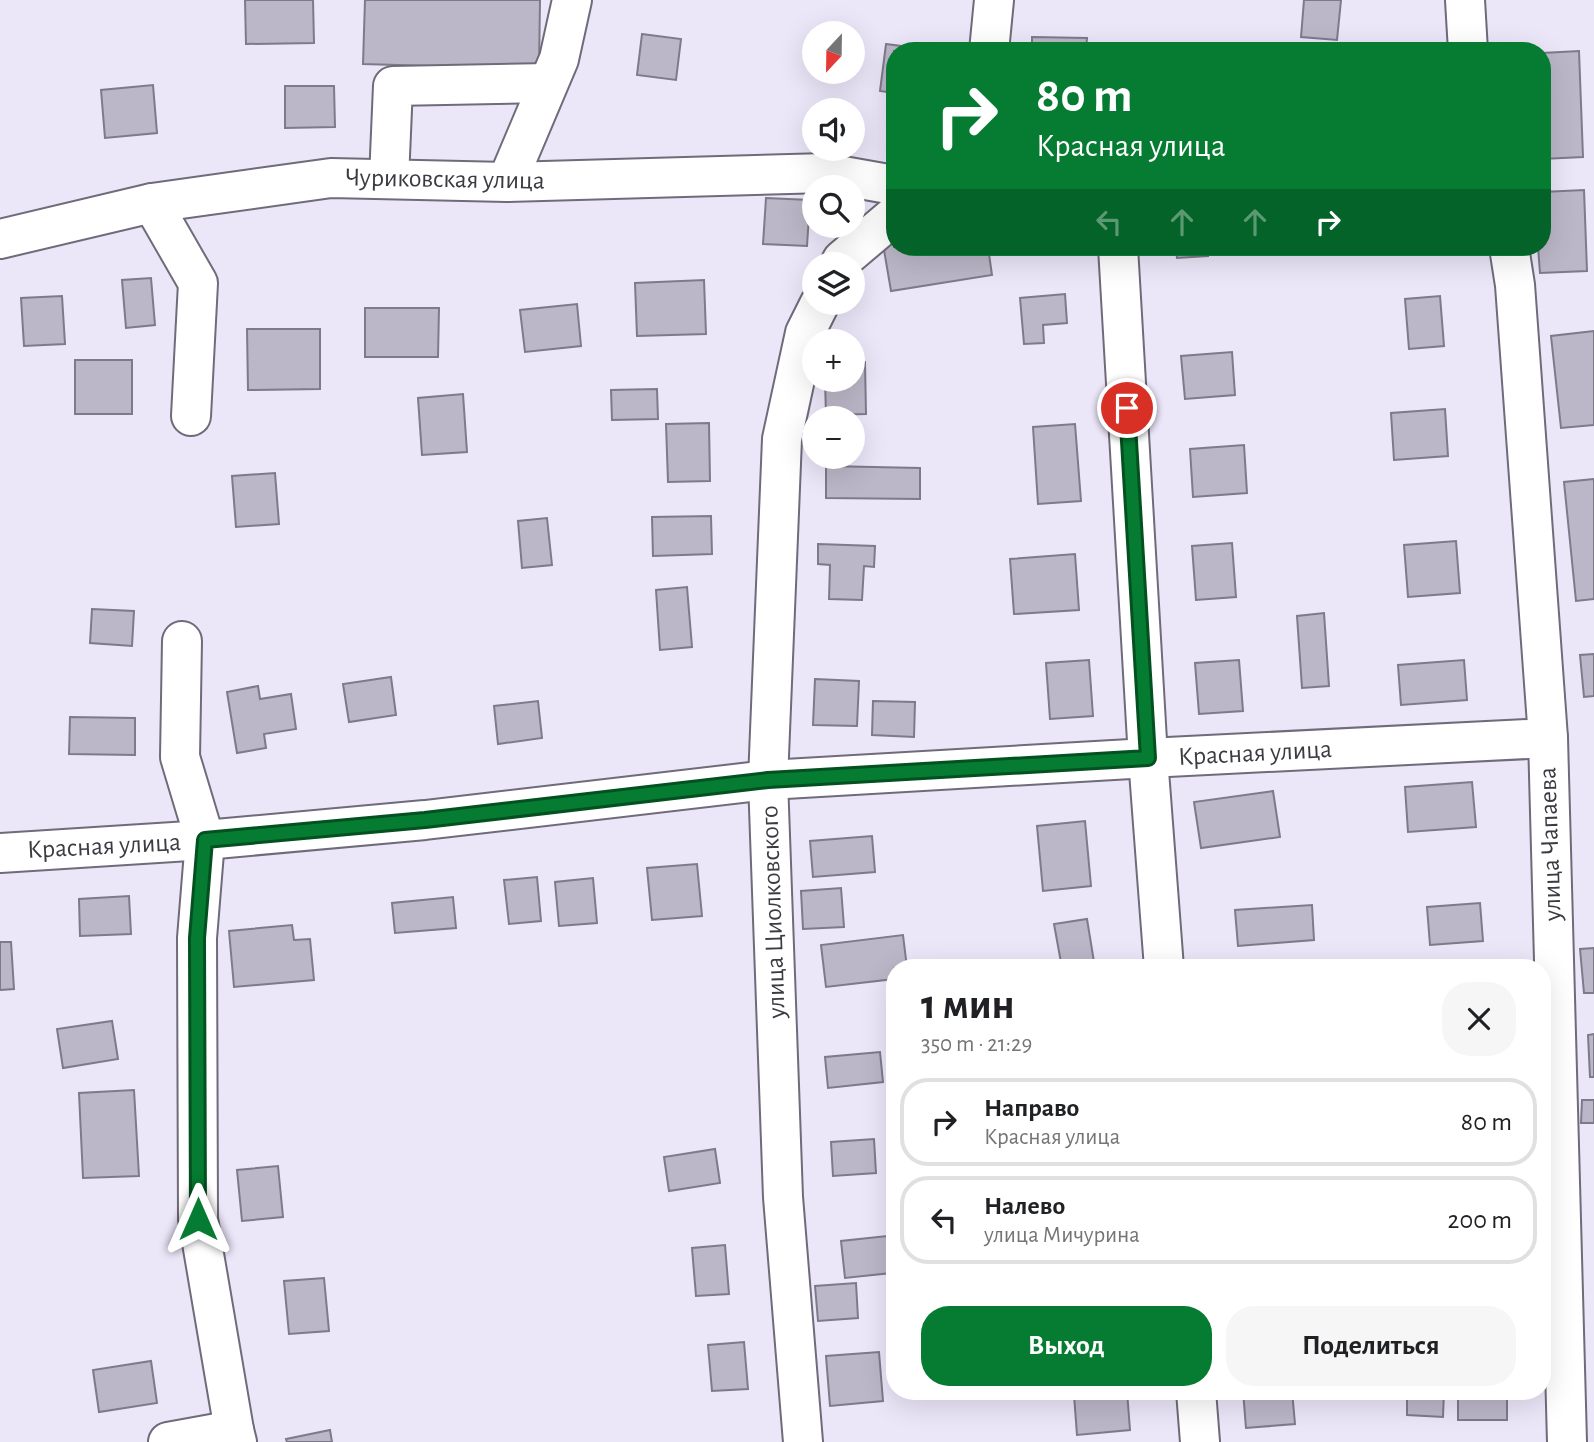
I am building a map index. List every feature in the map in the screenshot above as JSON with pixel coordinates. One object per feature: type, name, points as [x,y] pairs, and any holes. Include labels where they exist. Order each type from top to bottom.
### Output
[{"type":"street","points":[[507,182],[559,59],[572,0]]},
{"type":"street","points":[[990,42],[995,0]]},
{"type":"street","points":[[1465,0],[1467,42]]},
{"type":"street","points":[[389,179],[393,86],[548,83]]},
{"type":"street","name":"Чуриковская улица","points":[[0,239],[152,203],[331,178],[507,182],[826,173],[886,184]]},
{"type":"street","points":[[152,203],[198,283],[191,416]]},
{"type":"street","points":[[851,252],[886,223]]},
{"type":"street","points":[[1119,256],[1148,758],[1163,959]]},
{"type":"street","name":"улица Чапаева","points":[[1510,256],[1515,285],[1548,738],[1567,1442]]},
{"type":"street","name":"улица Циолковского","points":[[803,1442],[783,1197],[768,780],[782,439],[805,333],[814,315]]},
{"type":"street","points":[[168,1442],[235,1436],[198,1219],[197,938],[205,840],[180,757],[182,641]]},
{"type":"street","name":"Красная улица","points":[[0,853],[205,840],[425,820],[768,780],[1548,738]]},
{"type":"street","points":[[1197,1400],[1200,1442]]},
{"type":"building","points":[[245,0],[313,0],[314,43],[246,44]]},
{"type":"building","points":[[365,0],[540,0],[539,69],[363,64]]},
{"type":"building","points":[[1304,0],[1341,0],[1337,40],[1301,37]]},
{"type":"building","points":[[642,34],[681,39],[676,80],[637,75]]},
{"type":"building","points":[[1032,37],[1087,38],[1087,42],[1032,42]]},
{"type":"building","points":[[886,44],[886,92],[880,91]]},
{"type":"building","points":[[1579,51],[1583,157],[1551,159],[1551,53]]},
{"type":"building","points":[[153,85],[157,133],[105,138],[101,90]]},
{"type":"building","points":[[285,86],[334,86],[335,127],[285,128]]},
{"type":"building","points":[[1584,190],[1587,271],[1540,273],[1539,256],[1551,256],[1551,192]]},
{"type":"building","points":[[766,198],[802,200],[802,238],[808,238],[807,246],[763,244]]},
{"type":"building","points":[[883,244],[886,244],[886,256],[989,256],[992,275],[891,291]]},
{"type":"building","points":[[1177,256],[1208,256],[1177,258]]},
{"type":"building","points":[[151,278],[155,325],[126,328],[122,280]]},
{"type":"building","points":[[704,280],[706,334],[637,336],[635,283]]},
{"type":"building","points":[[1065,294],[1067,323],[1043,325],[1044,343],[1024,344],[1020,298]]},
{"type":"building","points":[[62,296],[65,344],[24,346],[21,298]]},
{"type":"building","points":[[1440,296],[1444,346],[1409,349],[1405,299]]},
{"type":"building","points":[[577,304],[581,346],[525,352],[520,310]]},
{"type":"building","points":[[365,308],[439,308],[438,357],[365,357]]},
{"type":"building","points":[[247,329],[320,329],[320,389],[248,390]]},
{"type":"building","points":[[1594,331],[1594,425],[1561,428],[1551,336]]},
{"type":"building","points":[[1232,352],[1235,395],[1185,399],[1181,356]]},
{"type":"building","points":[[75,360],[132,360],[132,414],[75,414]]},
{"type":"building","points":[[865,362],[866,414],[865,406],[826,406],[825,392],[865,392]]},
{"type":"building","points":[[657,389],[658,419],[612,420],[611,390]]},
{"type":"building","points":[[463,394],[467,452],[422,455],[418,398]]},
{"type":"building","points":[[1445,409],[1448,456],[1394,460],[1391,413]]},
{"type":"building","points":[[709,423],[710,481],[668,482],[666,424]]},
{"type":"building","points":[[1075,424],[1081,501],[1038,504],[1033,427]]},
{"type":"building","points":[[1244,445],[1247,493],[1193,497],[1190,449]]},
{"type":"building","points":[[920,468],[920,499],[826,498],[826,469]]},
{"type":"building","points":[[275,473],[279,524],[236,527],[232,476]]},
{"type":"building","points":[[1594,479],[1594,599],[1576,601],[1564,482]]},
{"type":"building","points":[[711,516],[712,554],[653,556],[652,517]]},
{"type":"building","points":[[547,518],[552,565],[522,568],[518,521]]},
{"type":"building","points":[[1456,541],[1460,593],[1408,597],[1404,545]]},
{"type":"building","points":[[1232,543],[1236,597],[1196,600],[1192,546]]},
{"type":"building","points":[[818,544],[875,546],[874,567],[864,566],[862,600],[829,599],[830,565],[818,564]]},
{"type":"building","points":[[1075,554],[1079,610],[1014,614],[1010,559]]},
{"type":"building","points":[[687,587],[692,647],[660,650],[656,590]]},
{"type":"building","points":[[92,609],[134,611],[132,646],[90,643]]},
{"type":"building","points":[[1324,613],[1329,686],[1302,688],[1297,616]]},
{"type":"building","points":[[1594,654],[1594,696],[1584,697],[1580,655]]},
{"type":"building","points":[[1089,660],[1093,716],[1050,719],[1046,663]]},
{"type":"building","points":[[1239,660],[1243,711],[1199,714],[1195,663]]},
{"type":"building","points":[[1464,660],[1467,700],[1401,705],[1398,665]]},
{"type":"building","points":[[391,677],[396,715],[349,722],[343,684]]},
{"type":"building","points":[[815,679],[859,681],[857,726],[813,725]]},
{"type":"building","points":[[258,686],[260,699],[291,694],[296,729],[264,734],[266,748],[237,753],[227,692]]},
{"type":"building","points":[[538,701],[542,738],[498,744],[494,706]]},
{"type":"building","points":[[873,701],[915,702],[914,737],[872,735]]},
{"type":"building","points":[[70,717],[135,718],[135,755],[69,754]]},
{"type":"building","points":[[1472,782],[1476,827],[1408,832],[1405,787]]},
{"type":"building","points":[[1273,791],[1280,837],[1201,848],[1194,802]]},
{"type":"building","points":[[1085,821],[1091,886],[1043,891],[1037,826]]},
{"type":"building","points":[[872,836],[875,872],[813,877],[810,841]]},
{"type":"building","points":[[697,864],[702,916],[652,920],[647,868]]},
{"type":"building","points":[[537,877],[541,921],[509,924],[504,880]]},
{"type":"building","points":[[593,878],[597,923],[559,926],[555,882]]},
{"type":"building","points":[[841,888],[844,927],[803,929],[801,891]]},
{"type":"building","points":[[129,896],[131,934],[80,936],[79,899]]},
{"type":"building","points":[[453,897],[456,928],[395,933],[392,903]]},
{"type":"building","points":[[1480,903],[1483,941],[1430,945],[1427,907]]},
{"type":"building","points":[[1312,905],[1314,940],[1238,946],[1235,910]]},
{"type":"building","points":[[1087,919],[1094,959],[1060,959],[1054,924]]},
{"type":"building","points":[[292,925],[294,940],[310,939],[314,980],[234,987],[229,931]]},
{"type":"building","points":[[903,935],[906,959],[886,959],[886,980],[826,987],[821,945]]},
{"type":"building","points":[[0,942],[11,942],[14,989],[0,990]]},
{"type":"building","points":[[1594,948],[1594,993],[1584,993],[1580,949]]},
{"type":"building","points":[[112,1021],[118,1059],[63,1068],[57,1029]]},
{"type":"building","points":[[1594,1034],[1594,1077],[1590,1077],[1588,1035]]},
{"type":"building","points":[[880,1052],[883,1082],[828,1088],[825,1057]]},
{"type":"building","points":[[134,1090],[139,1176],[83,1178],[79,1093]]},
{"type":"building","points":[[1582,1100],[1594,1100],[1594,1123],[1581,1123]]},
{"type":"building","points":[[874,1139],[876,1173],[833,1176],[831,1142]]},
{"type":"building","points":[[715,1149],[720,1183],[669,1191],[664,1157]]},
{"type":"building","points":[[278,1166],[283,1217],[242,1221],[237,1170]]},
{"type":"building","points":[[886,1236],[886,1274],[845,1278],[841,1241]]},
{"type":"building","points":[[725,1245],[729,1294],[696,1296],[692,1248]]},
{"type":"building","points":[[324,1278],[329,1331],[289,1334],[284,1281]]},
{"type":"building","points":[[856,1283],[858,1318],[818,1321],[815,1286]]},
{"type":"building","points":[[744,1342],[748,1389],[712,1391],[708,1345]]},
{"type":"building","points":[[879,1352],[883,1401],[830,1406],[826,1356]]},
{"type":"building","points":[[151,1361],[157,1403],[99,1412],[93,1370]]},
{"type":"building","points":[[1074,1400],[1128,1400],[1130,1430],[1077,1435]]},
{"type":"building","points":[[1244,1400],[1293,1400],[1295,1424],[1246,1428]]},
{"type":"building","points":[[1407,1400],[1444,1400],[1443,1417],[1407,1415]]},
{"type":"building","points":[[1458,1400],[1507,1400],[1507,1420],[1458,1420]]},
{"type":"building","points":[[330,1430],[332,1442],[287,1442],[286,1439]]},
{"type":"route","points":[[198,1219],[197,938],[205,840],[425,820],[768,780],[1148,758],[1127,408]]}]
